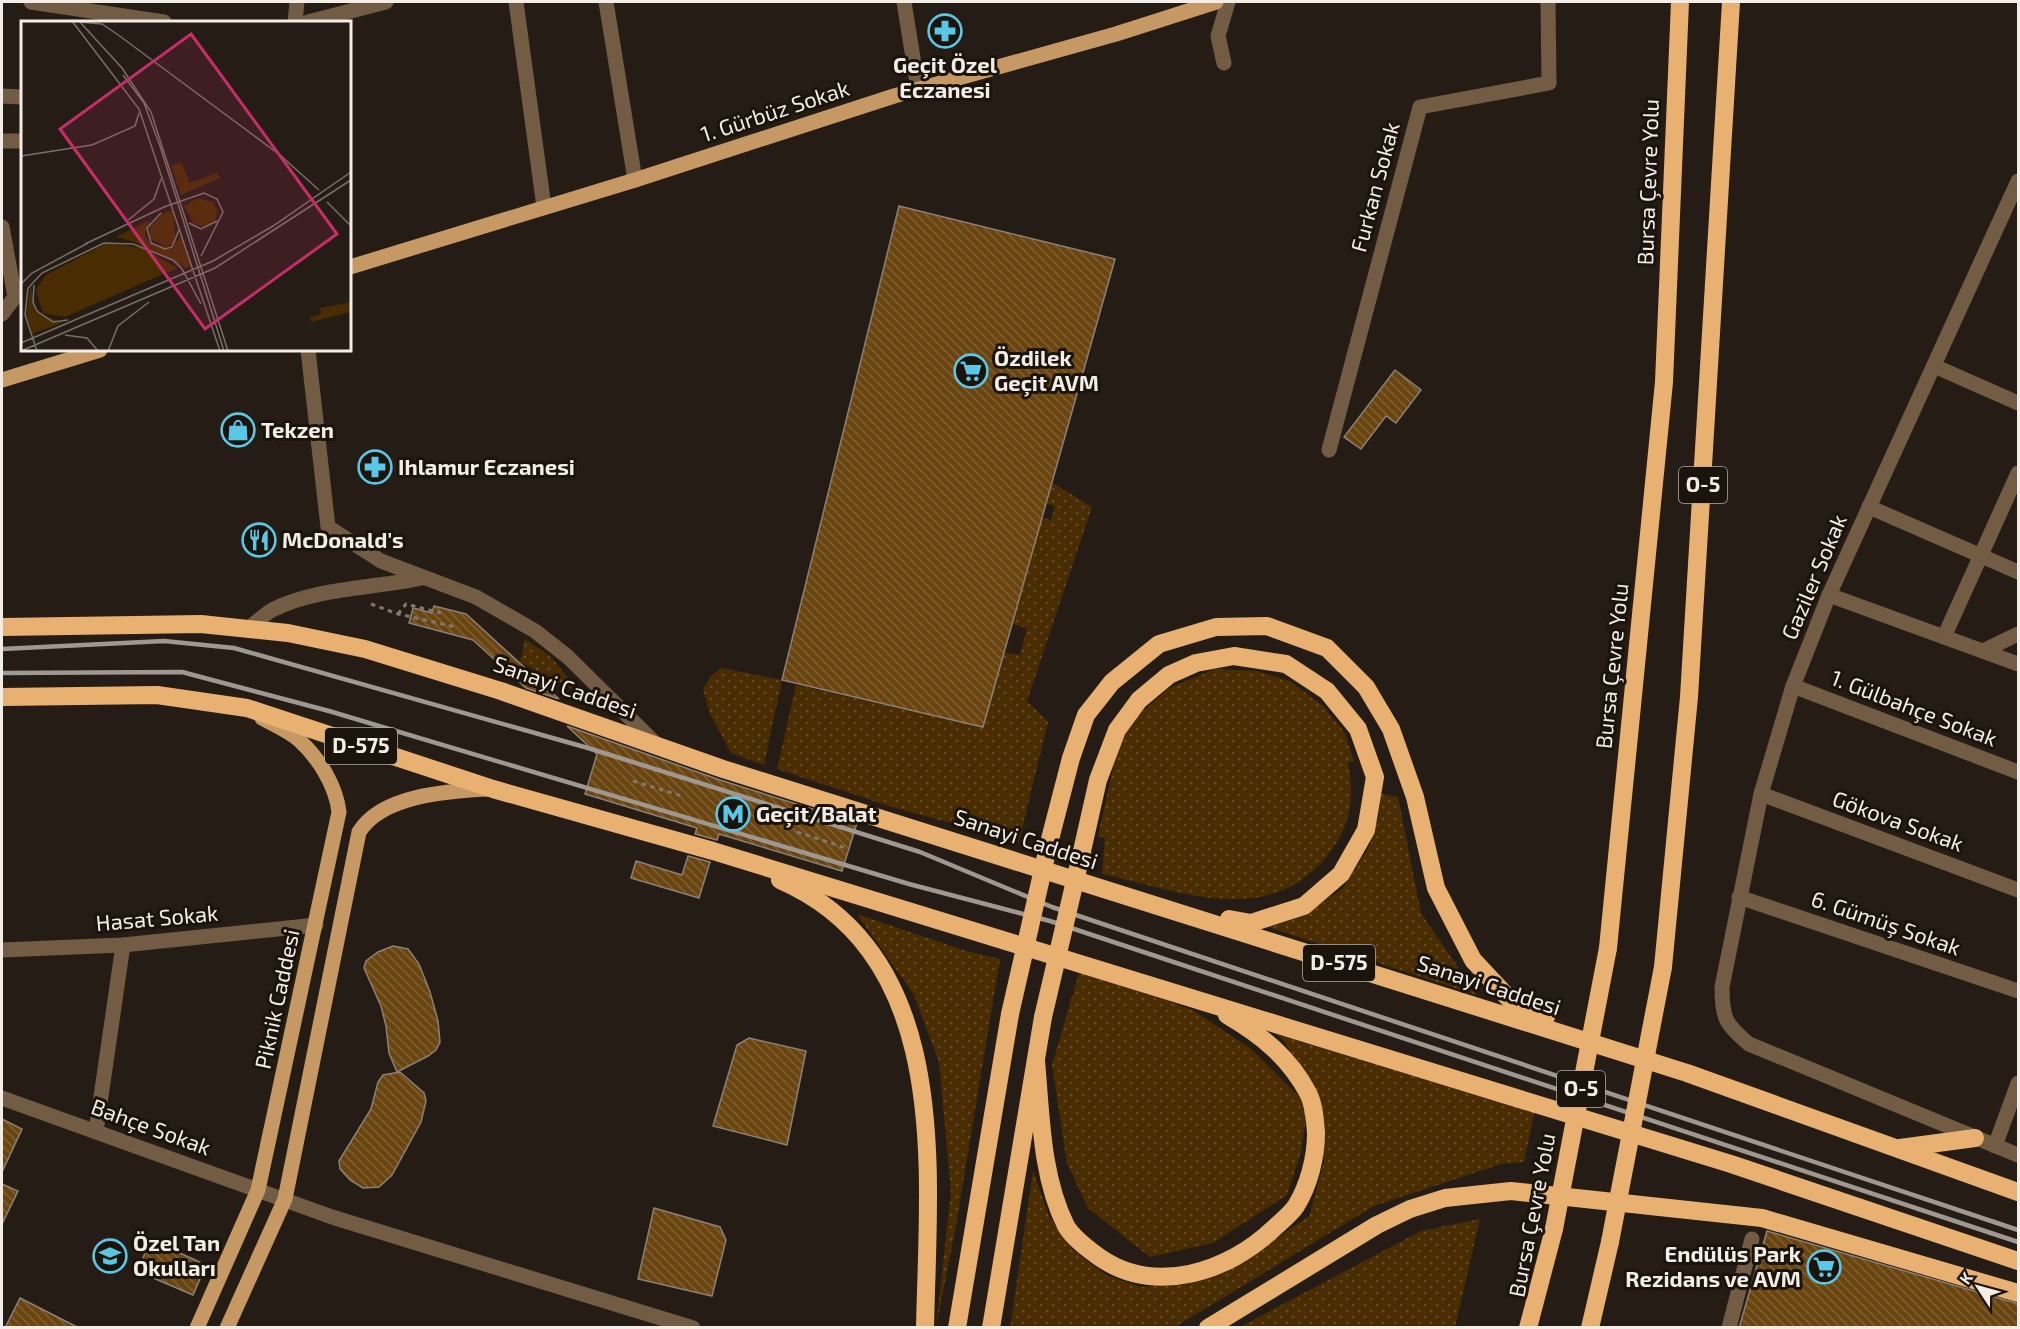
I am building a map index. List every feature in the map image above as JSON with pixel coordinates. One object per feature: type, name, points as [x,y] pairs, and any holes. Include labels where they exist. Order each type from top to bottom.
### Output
[{"type":"highway","name":"Bursa Çevre Yolu","points":[[1534,1328],[1608,948],[1664,382],[1680,2]]},
{"type":"highway","name":"O-5","points":[[1590,1328],[1610,1242],[1663,967],[1689,697],[1731,2]]},
{"type":"highway","name":"Sanayi Caddesi","points":[[2,627],[201,624],[250,627],[326,640],[409,661],[734,772],[1687,1073],[2019,1192]]},
{"type":"highway","points":[[957,1328],[1010,1014],[1071,758],[1086,715],[1112,682],[1159,644],[1216,627],[1267,626],[1327,648],[1366,687],[1391,729],[1415,797],[1436,888],[1473,960],[1515,1005],[1687,1073]]},
{"type":"highway","points":[[991,1328],[1043,1017],[1098,780],[1117,730],[1139,700],[1169,675],[1196,663],[1234,656],[1286,664],[1327,691],[1358,729],[1376,777],[1366,830],[1341,873],[1304,906],[1251,923],[1159,906]]},
{"type":"highway","name":"D-575","points":[[2,697],[157,695],[247,708],[493,789],[713,851],[1731,1164],[2019,1262]]},
{"type":"highway","points":[[713,851],[793,886],[838,915],[873,954],[895,994],[914,1041],[929,1147],[925,1328]]},
{"type":"highway","points":[[1036,1061],[1048,1174],[1067,1227],[1085,1246],[1106,1262],[1154,1278],[1189,1275],[1224,1264],[1262,1239],[1295,1207],[1308,1179],[1316,1149],[1315,1121],[1309,1094],[1289,1064],[1263,1037],[1206,1001]]},
{"type":"highway","points":[[1896,1149],[1975,1138]]},
{"type":"highway","points":[[1208,1328],[1377,1225],[1410,1209],[1445,1198],[1500,1191],[1762,1218],[2019,1293]]},
{"type":"highway","points":[[1528,1328],[1554,1229]]},
{"type":"highway","points":[[1599,1328],[1610,1242]]},
{"type":"main road","name":"1. Gürbüz Sokak","points":[[351,267],[635,180],[918,89],[1116,34],[1216,2]]},
{"type":"main road","points":[[2,380],[97,351]]},
{"type":"main road","name":"Piknik Caddesi","points":[[198,1328],[258,1190],[339,812],[337,796],[325,773],[299,740],[247,708]]},
{"type":"main road","name":"Piknik Caddesi","points":[[227,1328],[285,1199],[359,832],[367,818],[399,804],[439,792],[493,789]]},
{"type":"street","points":[[31,2],[157,21]]},
{"type":"street","points":[[295,21],[297,2]]},
{"type":"street","points":[[313,21],[386,2]]},
{"type":"street","points":[[516,2],[544,207]]},
{"type":"street","points":[[606,2],[635,180]]},
{"type":"street","points":[[904,2],[918,89]]},
{"type":"street","points":[[1224,63],[1218,36],[1228,2]]},
{"type":"street","name":"Furkan Sokak","points":[[1329,450],[1420,107],[1549,83],[1548,2]]},
{"type":"street","points":[[2,96],[21,97]]},
{"type":"street","points":[[2,141],[21,141]]},
{"type":"street","name":"Gaziler Sokak","points":[[1975,1138],[1749,1044],[1731,1029],[1722,1013],[1722,987],[1761,794],[1793,686],[1828,595],[2019,181]]},
{"type":"street","points":[[2,227],[15,257],[15,297],[2,314]]},
{"type":"street","points":[[308,351],[328,527],[381,561],[476,597],[535,631],[568,657],[656,744]]},
{"type":"street","points":[[1934,366],[2019,403]]},
{"type":"street","points":[[1944,637],[2019,473]]},
{"type":"street","points":[[1869,507],[2019,572]]},
{"type":"street","points":[[250,627],[272,610],[294,603],[340,591],[422,578]]},
{"type":"street","points":[[1828,595],[2019,664]]},
{"type":"street","points":[[1983,651],[2019,634]]},
{"type":"street","name":"1. Gülbahçe Sokak","points":[[1793,686],[2019,772]]},
{"type":"street","name":"Gökova Sokak","points":[[1761,794],[2019,890]]},
{"type":"street","name":"6. Gümüş Sokak","points":[[1739,897],[2019,991]]},
{"type":"street","name":"Hasat Sokak","points":[[2,950],[123,945],[316,925]]},
{"type":"street","points":[[96,1131],[123,945]]},
{"type":"street","points":[[1995,1146],[2019,1083]]},
{"type":"street","name":"Bahçe Sokak","points":[[2,1098],[332,1216],[693,1328]]},
{"type":"street","points":[[1975,1138],[2019,1155]]},
{"type":"street","points":[[1729,1328],[1752,1239]]},
{"type":"path","points":[[369,603],[398,614],[456,627]]},
{"type":"path","points":[[398,614],[406,604],[441,613]]},
{"type":"path","points":[[633,781],[682,796]]},
{"type":"path","points":[[797,832],[846,848]]},
{"type":"shaded area","points":[[1053,483],[1092,507],[1027,701],[1048,722],[1019,842],[889,806],[777,769],[796,685],[983,727],[1002,652],[1020,655],[1027,628],[1008,623],[1035,516],[1051,520],[1055,506],[1039,501]]},
{"type":"shaded area","points":[[525,639],[551,657],[573,684],[572,689],[520,662]]},
{"type":"shaded area","points":[[721,668],[782,680],[764,765],[731,753],[710,714],[703,689],[710,677]]},
{"type":"shaded area","points":[[1215,669],[1256,671],[1290,681],[1323,706],[1345,733],[1354,761],[1348,762],[1351,800],[1346,823],[1335,845],[1304,878],[1278,892],[1250,898],[1221,899],[1191,895],[1102,874],[1105,838],[1098,836],[1117,750],[1134,719],[1169,688]]},
{"type":"shaded area","points":[[1381,794],[1398,797],[1421,913],[1477,995],[1268,927],[1304,916],[1343,888],[1370,845],[1378,820]]},
{"type":"shaded area","points":[[857,914],[963,950],[1000,959],[955,1231],[936,1327],[951,1192],[939,1062],[914,995]]},
{"type":"shaded area","points":[[1081,966],[1194,1011],[1250,1048],[1308,1105],[1301,1152],[1287,1195],[1213,1243],[1150,1257],[1088,1208],[1067,1163],[1052,1065]]},
{"type":"shaded area","points":[[1246,1006],[1536,1105],[1524,1162],[1501,1164],[1374,1206],[1175,1327],[1010,1328],[1033,1171],[1049,1216],[1072,1249],[1106,1275],[1140,1287],[1182,1284],[1226,1272],[1309,1216],[1324,1162],[1319,1097],[1284,1041]]},
{"type":"shaded area","points":[[1480,1219],[1455,1327],[1240,1327],[1421,1231]]},
{"type":"building","name":"Özdilek Geçit AVM","points":[[899,206],[1115,259],[983,727],[782,680]]},
{"type":"building","points":[[1395,370],[1421,390],[1396,423],[1386,416],[1361,449],[1344,437]]},
{"type":"building","points":[[434,606],[466,614],[559,699],[526,688],[473,640],[409,623],[413,608],[432,613]]},
{"type":"building","points":[[567,726],[720,780],[857,823],[842,871],[719,834],[717,840],[695,834],[697,828],[585,794],[597,754]]},
{"type":"building","points":[[688,856],[710,862],[699,898],[631,878],[636,861],[682,875]]},
{"type":"building","points":[[393,946],[408,949],[419,964],[438,1021],[440,1042],[436,1050],[428,1056],[397,1072],[389,1053],[381,1006],[364,968],[366,961],[378,952]]},
{"type":"building","points":[[749,1038],[806,1051],[787,1145],[713,1126],[737,1045]]},
{"type":"building","points":[[400,1072],[424,1093],[426,1101],[421,1122],[392,1175],[379,1187],[363,1188],[350,1180],[340,1169],[339,1161],[371,1109],[378,1082],[383,1075]]},
{"type":"building","points":[[2,1119],[22,1129],[2,1172]]},
{"type":"building","points":[[2,1184],[18,1191],[2,1224]]},
{"type":"building","points":[[654,1208],[720,1227],[726,1240],[712,1296],[638,1279]]},
{"type":"building","name":"Endülüs Park Rezidans ve AVM","points":[[1767,1231],[2019,1304],[2019,1328],[1739,1328]]},
{"type":"building","name":"Özel Tan Okulları","points":[[151,1240],[206,1265],[193,1295],[137,1271]]},
{"type":"building","points":[[20,1298],[79,1328],[5,1328]]},
{"type":"railway","points":[[2,649],[164,641],[234,648],[588,748],[920,852],[1052,907],[2018,1230]]},
{"type":"railway","points":[[2,673],[182,672],[329,711],[909,884],[1050,921],[2018,1242]]},
{"type":"place","name":"Geçit Özel Eczanesi","points":[[945,31]]},
{"type":"place","name":"Özdilek Geçit AVM","points":[[971,371]]},
{"type":"place","name":"Tekzen","points":[[238,430]]},
{"type":"place","name":"Ihlamur Eczanesi","points":[[375,467]]},
{"type":"place","name":"McDonald's","points":[[259,540]]},
{"type":"place","name":"Geçit/Balat","points":[[733,814]]},
{"type":"place","name":"Özel Tan Okulları","points":[[110,1256]]},
{"type":"place","name":"Endülüs Park Rezidans ve AVM","points":[[1824,1267]]}]
